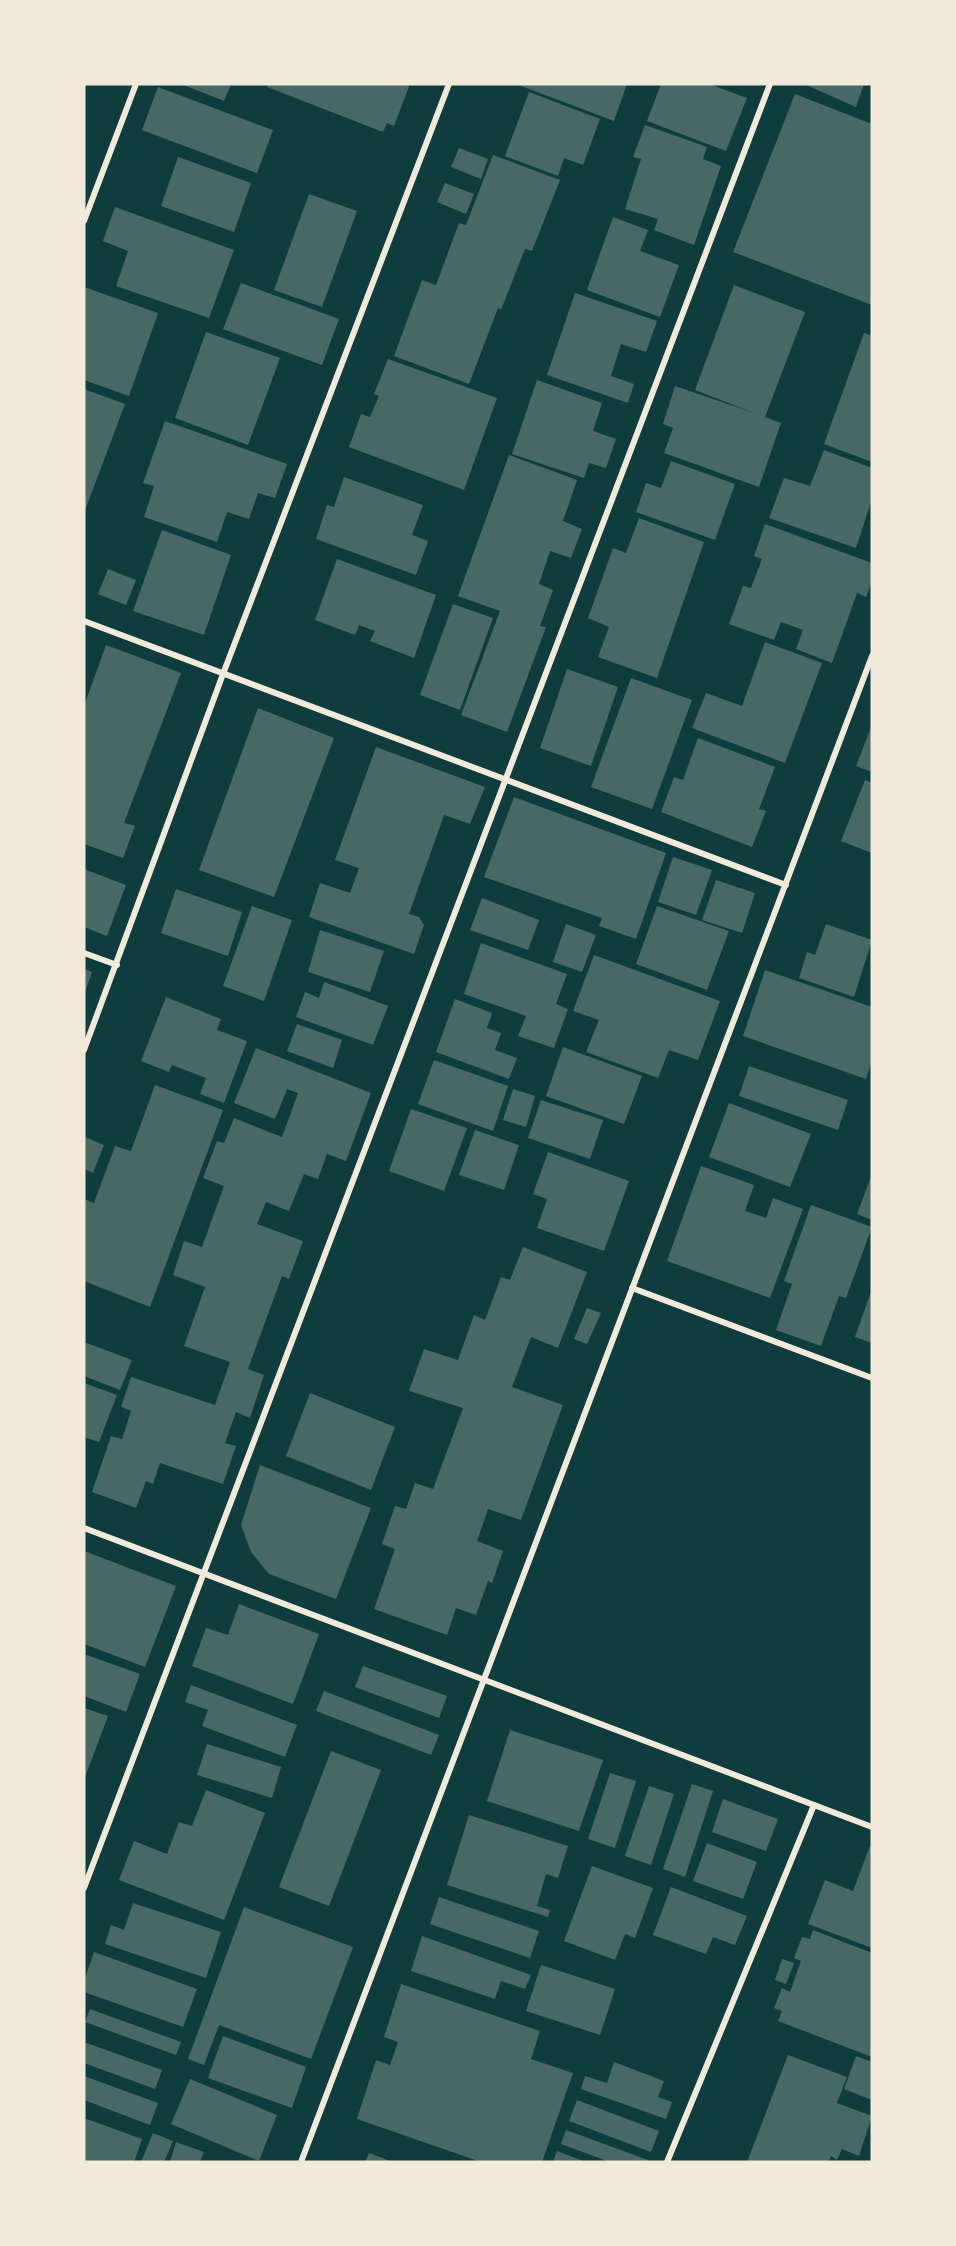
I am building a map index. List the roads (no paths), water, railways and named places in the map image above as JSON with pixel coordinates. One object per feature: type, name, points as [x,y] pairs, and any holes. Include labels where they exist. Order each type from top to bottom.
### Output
[{"type":"street","points":[[84,221],[136,84]]},
{"type":"street","points":[[84,1050],[117,966],[223,674],[449,84]]},
{"type":"street","points":[[84,1888],[770,84]]},
{"type":"street","points":[[84,621],[786,885]]},
{"type":"street","points":[[301,2162],[872,656]]},
{"type":"street","points":[[84,953],[117,966]]},
{"type":"street","points":[[632,1288],[872,1378]]},
{"type":"street","points":[[84,1528],[483,1682],[872,1827]]},
{"type":"street","points":[[667,2162],[814,1805]]}]
